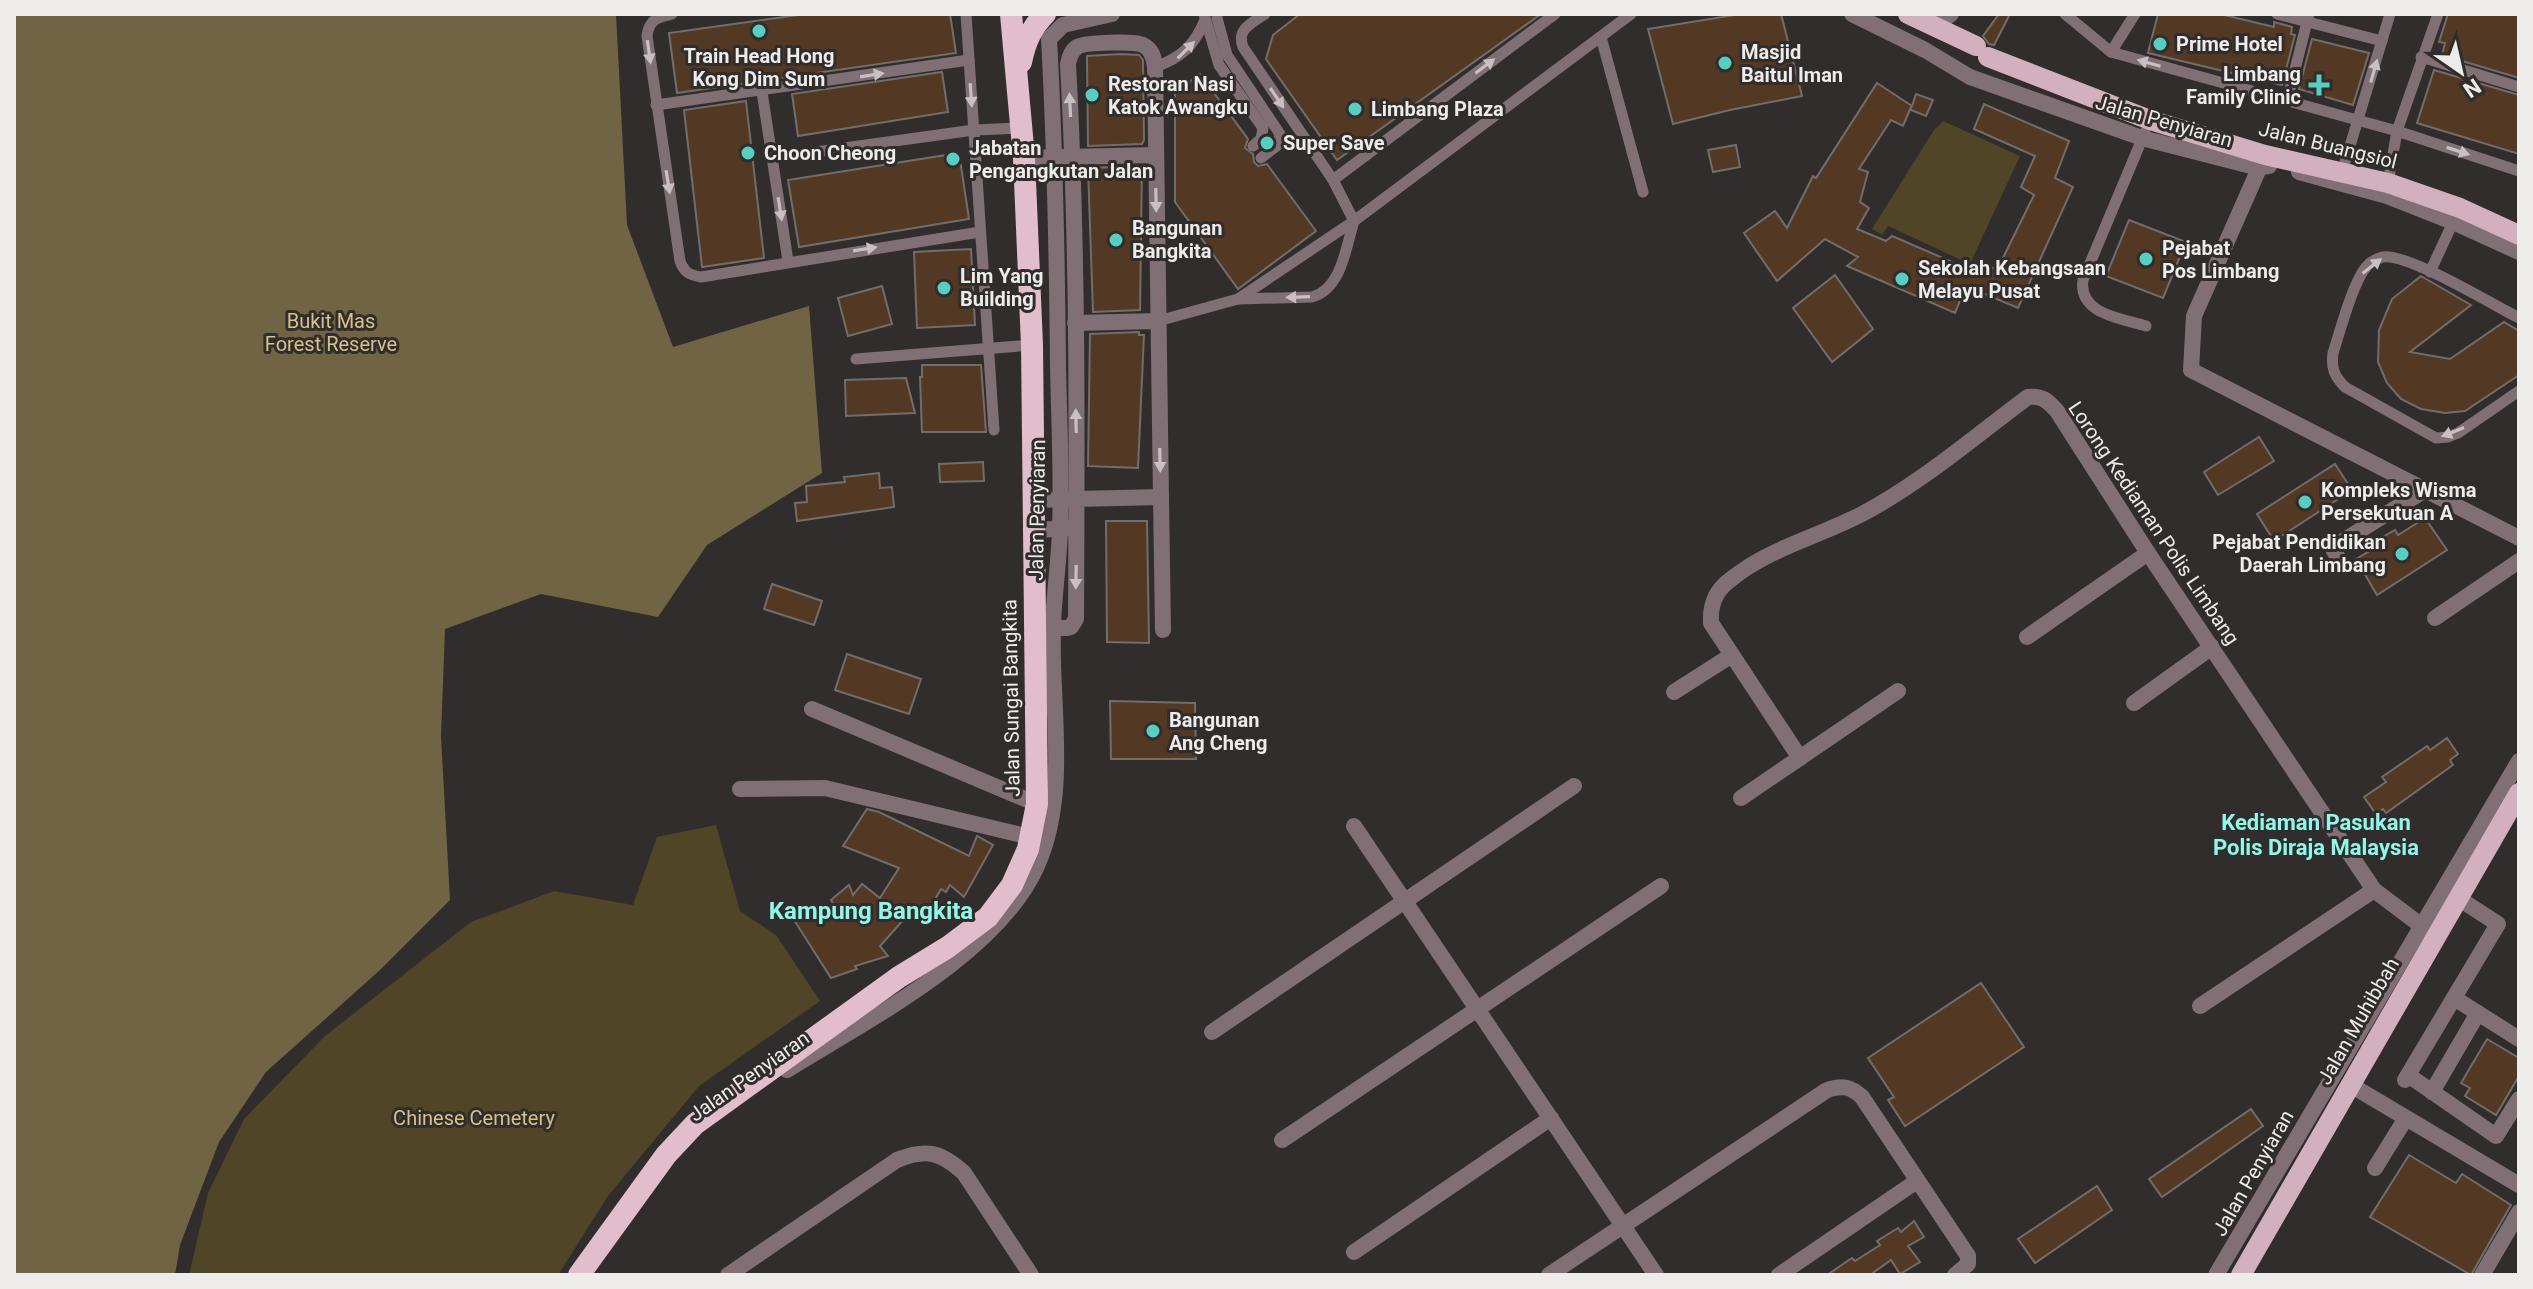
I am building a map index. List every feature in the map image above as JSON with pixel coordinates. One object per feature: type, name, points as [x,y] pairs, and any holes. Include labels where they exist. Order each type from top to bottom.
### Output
[{"type":"highway","name":"Jalan Sungai Bangkita","points":[[579,1275],[666,1155],[695,1124],[988,917],[1012,885],[1028,849],[1037,804],[1044,628],[1034,530],[1032,345],[1024,158],[1011,14]]},
{"type":"highway","points":[[1018,83],[1024,46],[1034,25],[1045,14]]},
{"type":"main road","name":"Jalan Buangsiol","points":[[1908,14],[1942,20],[1982,52],[2146,129],[2262,162],[2342,172],[2388,183],[2456,215],[2519,238]]},
{"type":"main road","name":"Jalan Muhibbah","points":[[2241,1275],[2349,1084],[2428,931],[2458,898],[2519,793]]},
{"type":"street","name":"Jalan Penyiaran","points":[[1068,499],[1064,157],[1049,39],[1063,25],[1112,14]]},
{"type":"street","name":"Jalan Penyiaran","points":[[1852,14],[1925,50],[1970,77],[2146,129]]},
{"type":"street","points":[[1044,628],[1071,627],[1076,619],[1068,528],[1075,323],[1064,157],[1068,64],[1070,54],[1078,46],[1136,43],[1145,45],[1151,51],[1155,67],[1163,630]]},
{"type":"street","points":[[1024,158],[1155,155]]},
{"type":"street","points":[[2456,215],[2262,162],[2194,316],[2191,370],[2519,538]]},
{"type":"street","points":[[1075,323],[1158,321]]},
{"type":"street","name":"Lorong Kediaman Polis Limbang","points":[[1800,758],[1711,623],[1710,608],[1717,594],[1728,581],[1792,542],[1860,515],[1897,494],[2028,397],[2039,396],[2057,411],[2148,553],[2374,890],[2428,931]]},
{"type":"street","points":[[2343,566],[2334,551],[2338,544],[2425,490]]},
{"type":"street","points":[[1033,500],[1161,497]]},
{"type":"street","points":[[1034,530],[1068,528]]},
{"type":"street","points":[[2027,637],[2148,553]]},
{"type":"street","points":[[2435,618],[2519,561]]},
{"type":"street","name":"Jalan Penyiaran","points":[[591,1275],[682,1151],[712,1123],[778,1075],[975,948],[1007,913],[1037,867],[1050,825],[1055,769],[1044,628]]},
{"type":"street","points":[[2134,703],[2212,647]]},
{"type":"street","points":[[1674,692],[1732,655]]},
{"type":"street","points":[[1741,798],[1898,691]]},
{"type":"street","points":[[812,709],[1037,804]]},
{"type":"street","name":"Jalan Penyiaran","points":[[2216,1275],[2428,931],[2519,761]]},
{"type":"street","points":[[1212,1032],[1574,786]]},
{"type":"street","points":[[740,789],[825,788],[1030,837]]},
{"type":"street","points":[[1354,826],[1656,1275]]},
{"type":"street","points":[[1282,1140],[1661,886]]},
{"type":"street","points":[[2200,1006],[2374,890]]},
{"type":"street","points":[[2458,898],[2498,924],[2407,1078],[2496,1136]]},
{"type":"street","points":[[2454,998],[2519,1039]]},
{"type":"street","points":[[2432,1092],[2478,1013]]},
{"type":"street","points":[[2349,1084],[2519,1185]]},
{"type":"street","points":[[1549,1275],[1827,1090],[1840,1086],[1852,1089],[1862,1097],[1968,1256],[1968,1264],[1955,1275]]},
{"type":"street","points":[[2481,1162],[2519,1099]]},
{"type":"street","points":[[1354,1252],[1551,1118]]},
{"type":"street","points":[[2375,1168],[2406,1118]]},
{"type":"street","points":[[728,1275],[897,1160],[914,1153],[933,1153],[951,1160],[964,1173],[1031,1275]]},
{"type":"street","points":[[1779,1275],[1917,1181]]},
{"type":"street","points":[[2482,1275],[2519,1212]]},
{"type":"lane","points":[[672,14],[653,19],[647,36],[680,261],[691,276],[701,277],[980,232]]},
{"type":"lane","points":[[966,14],[994,430]]},
{"type":"lane","points":[[1243,47],[1240,36],[1243,30],[1265,14]]},
{"type":"lane","points":[[1333,180],[1555,14]]},
{"type":"lane","points":[[1238,299],[1354,221],[1631,14]]},
{"type":"lane","points":[[2065,14],[2111,52],[2397,131],[2519,171]]},
{"type":"lane","points":[[2111,52],[2135,14]]},
{"type":"lane","points":[[2277,14],[2308,18],[2382,41]]},
{"type":"lane","points":[[2342,172],[2390,14]]},
{"type":"lane","points":[[2388,183],[2397,131],[2438,14]]},
{"type":"lane","points":[[1158,321],[1238,299],[1322,294],[1335,280],[1354,221],[1333,180],[1243,47],[1210,16]]},
{"type":"lane","points":[[1155,67],[1176,60],[1189,49],[1210,16]]},
{"type":"lane","points":[[1210,16],[1219,65],[1263,128],[1261,139],[1253,146]]},
{"type":"lane","points":[[1210,16],[1227,55],[1280,134],[1278,145],[1261,158]]},
{"type":"lane","points":[[2287,101],[2308,18]]},
{"type":"lane","points":[[1601,37],[1643,192]]},
{"type":"lane","points":[[2421,57],[2519,87]]},
{"type":"lane","points":[[656,105],[969,60]]},
{"type":"lane","points":[[762,92],[788,261]]},
{"type":"lane","points":[[772,158],[974,130],[1021,128]]},
{"type":"lane","points":[[2146,129],[2083,280],[2082,289],[2090,306],[2098,311],[2146,326]]},
{"type":"lane","points":[[2430,272],[2456,215]]},
{"type":"lane","points":[[2519,318],[2430,272],[2397,258],[2382,257],[2369,263],[2360,275],[2331,366],[2335,378],[2345,387],[2436,438],[2458,433],[2519,391]]},
{"type":"lane","points":[[856,359],[1032,345]]},
{"type":"green space","name":"Bukit Mas Forest Reserve","points":[[14,14],[616,14],[627,225],[673,347],[809,306],[822,473],[707,545],[658,617],[541,594],[445,629],[441,736],[450,900],[380,970],[266,1072],[219,1142],[180,1245],[175,1275],[14,1275]]},
{"type":"green space","points":[[1943,121],[2020,156],[1970,264],[1888,226],[1882,235],[1872,229],[1934,130]]},
{"type":"green space","name":"Chinese Cemetery","points":[[716,825],[740,911],[776,935],[820,1001],[699,1086],[608,1196],[558,1275],[189,1275],[208,1193],[244,1119],[325,1036],[471,922],[554,891],[633,905],[657,837]]},
{"type":"building","points":[[806,14],[950,14],[956,53],[677,93],[669,33]]},
{"type":"building","name":"Limbang Plaza","points":[[1300,14],[1541,14],[1337,160],[1266,59],[1273,35]]},
{"type":"building","name":"Masjid Baitul Iman","points":[[1741,14],[1781,14],[1802,96],[1673,124],[1648,29]]},
{"type":"building","points":[[1999,14],[2010,14],[1994,45],[1989,44],[1983,36]]},
{"type":"building","points":[[2158,14],[2220,14],[2274,27],[2274,22],[2292,27],[2291,34],[2295,35],[2282,85],[2148,53]]},
{"type":"building","points":[[2448,14],[2519,14],[2519,78],[2442,55],[2445,43],[2439,42]]},
{"type":"building","points":[[2312,39],[2369,53],[2353,105],[2299,89]]},
{"type":"building","points":[[1139,55],[1143,60],[1144,140],[1142,144],[1088,146],[1087,56]]},
{"type":"building","points":[[2434,70],[2519,95],[2519,154],[2417,123]]},
{"type":"building","points":[[942,72],[948,112],[798,136],[792,94]]},
{"type":"building","points":[[1200,74],[1248,139],[1245,148],[1253,154],[1254,162],[1258,166],[1267,164],[1316,231],[1238,289],[1175,202],[1175,93]]},
{"type":"building","points":[[1877,83],[1912,106],[1916,94],[1933,100],[1926,116],[1911,110],[1911,107],[1903,126],[1891,120],[1859,169],[1868,172],[1860,202],[1869,208],[1857,229],[1886,241],[1892,236],[1980,274],[1985,264],[1997,270],[2034,195],[2021,187],[2035,156],[1974,129],[1984,104],[2069,141],[2055,178],[2073,187],[2018,308],[1966,286],[1955,313],[1847,266],[1858,257],[1825,239],[1777,281],[1744,233],[1775,211],[1787,228],[1813,176],[1816,178]]},
{"type":"building","points":[[746,101],[764,258],[702,267],[684,110]]},
{"type":"building","points":[[1736,145],[1740,167],[1713,172],[1708,150]]},
{"type":"building","points":[[959,153],[969,219],[799,247],[788,180]]},
{"type":"building","name":"Bangunan Bangkita","points":[[1142,166],[1140,310],[1093,312],[1088,168]]},
{"type":"building","name":"Pejabat Pos Limbang","points":[[2129,220],[2186,242],[2163,298],[2106,276]]},
{"type":"building","name":"Lim Yang Building","points":[[971,249],[975,325],[917,328],[914,252]]},
{"type":"building","points":[[1835,275],[1873,329],[1832,362],[1793,308]]},
{"type":"building","points":[[2421,276],[2471,305],[2410,352],[2450,359],[2504,322],[2519,331],[2519,375],[2465,411],[2445,413],[2421,409],[2401,399],[2387,383],[2378,362],[2379,330],[2392,299]]},
{"type":"building","points":[[882,286],[892,324],[848,336],[838,298]]},
{"type":"building","points":[[1139,332],[1139,335],[1144,335],[1138,468],[1088,466],[1090,334]]},
{"type":"building","points":[[922,365],[981,365],[986,432],[922,432]]},
{"type":"building","points":[[906,378],[915,413],[846,416],[845,380]]},
{"type":"building","points":[[2259,437],[2274,461],[2218,495],[2204,472]]},
{"type":"building","points":[[983,462],[984,481],[940,482],[939,464]]},
{"type":"building","name":"Kompleks Wisma Persekutuan A","points":[[2335,464],[2352,490],[2274,541],[2257,514]]},
{"type":"building","points":[[879,473],[880,488],[892,487],[894,507],[797,521],[795,503],[807,502],[806,486],[845,482],[844,477]]},
{"type":"building","name":"Pejabat Pendidikan Daerah Limbang","points":[[2425,518],[2447,550],[2377,595],[2356,559],[2383,543],[2381,538],[2395,530],[2398,535]]},
{"type":"building","points":[[1106,521],[1147,521],[1149,643],[1107,642]]},
{"type":"building","points":[[772,584],[822,601],[814,625],[764,609]]},
{"type":"building","points":[[847,654],[921,679],[909,714],[835,690]]},
{"type":"building","name":"Bangunan Ang Cheng","points":[[1110,701],[1195,703],[1196,759],[1111,759]]},
{"type":"building","points":[[2447,738],[2458,754],[2450,760],[2453,765],[2386,813],[2383,809],[2376,814],[2364,797],[2386,782],[2382,777],[2427,746],[2430,750]]},
{"type":"building","points":[[867,809],[969,856],[977,836],[993,845],[964,897],[950,885],[946,892],[941,889],[924,919],[912,910],[880,946],[888,956],[855,966],[857,969],[831,978],[794,920],[837,910],[831,900],[849,885],[853,895],[862,884],[880,898],[899,868],[843,846]]},
{"type":"building","points":[[1981,983],[2024,1047],[1905,1126],[1888,1100],[1894,1097],[1868,1058]]},
{"type":"building","points":[[2487,1039],[2519,1058],[2519,1076],[2496,1115],[2465,1096],[2470,1088],[2461,1083]]},
{"type":"building","points":[[2251,1109],[2263,1126],[2162,1197],[2149,1179]]},
{"type":"building","points":[[2409,1155],[2456,1183],[2462,1174],[2511,1205],[2471,1275],[2370,1217]]},
{"type":"building","points":[[2097,1186],[2112,1210],[2035,1263],[2018,1239]]},
{"type":"building","points":[[1914,1221],[1924,1237],[1908,1246],[1920,1262],[1900,1274],[1891,1260],[1870,1275],[1827,1275],[1852,1258],[1855,1261],[1880,1245],[1877,1241],[1898,1228],[1901,1232]]},
{"type":"place","name":"Train Head Hong Kong Dim Sum","points":[[759,31]]},
{"type":"place","name":"Prime Hotel","points":[[2160,44]]},
{"type":"place","name":"Masjid Baitul Iman","points":[[1725,63]]},
{"type":"place","name":"Limbang Family Clinic","points":[[2319,85]]},
{"type":"place","name":"Restoran Nasi Katok Awangku","points":[[1092,95]]},
{"type":"place","name":"Limbang Plaza","points":[[1355,109]]},
{"type":"place","name":"Super Save","points":[[1267,143]]},
{"type":"place","name":"Choon Cheong","points":[[748,153]]},
{"type":"place","name":"Jabatan Pengangkutan Jalan","points":[[953,159]]},
{"type":"place","name":"Bangunan Bangkita","points":[[1116,240]]},
{"type":"place","name":"Pejabat Pos Limbang","points":[[2146,259]]},
{"type":"place","name":"Sekolah Kebangsaan Melayu Pusat","points":[[1902,279]]},
{"type":"place","name":"Lim Yang Building","points":[[944,288]]},
{"type":"place","name":"Kompleks Wisma Persekutuan A","points":[[2305,502]]},
{"type":"place","name":"Pejabat Pendidikan Daerah Limbang","points":[[2402,554]]},
{"type":"place","name":"Bangunan Ang Cheng","points":[[1153,731]]},
{"type":"district","name":"Kediaman Pasukan Polis Diraja Malaysia","points":[[2316,834]]},
{"type":"district","name":"Kampung Bangkita","points":[[871,911]]}]
